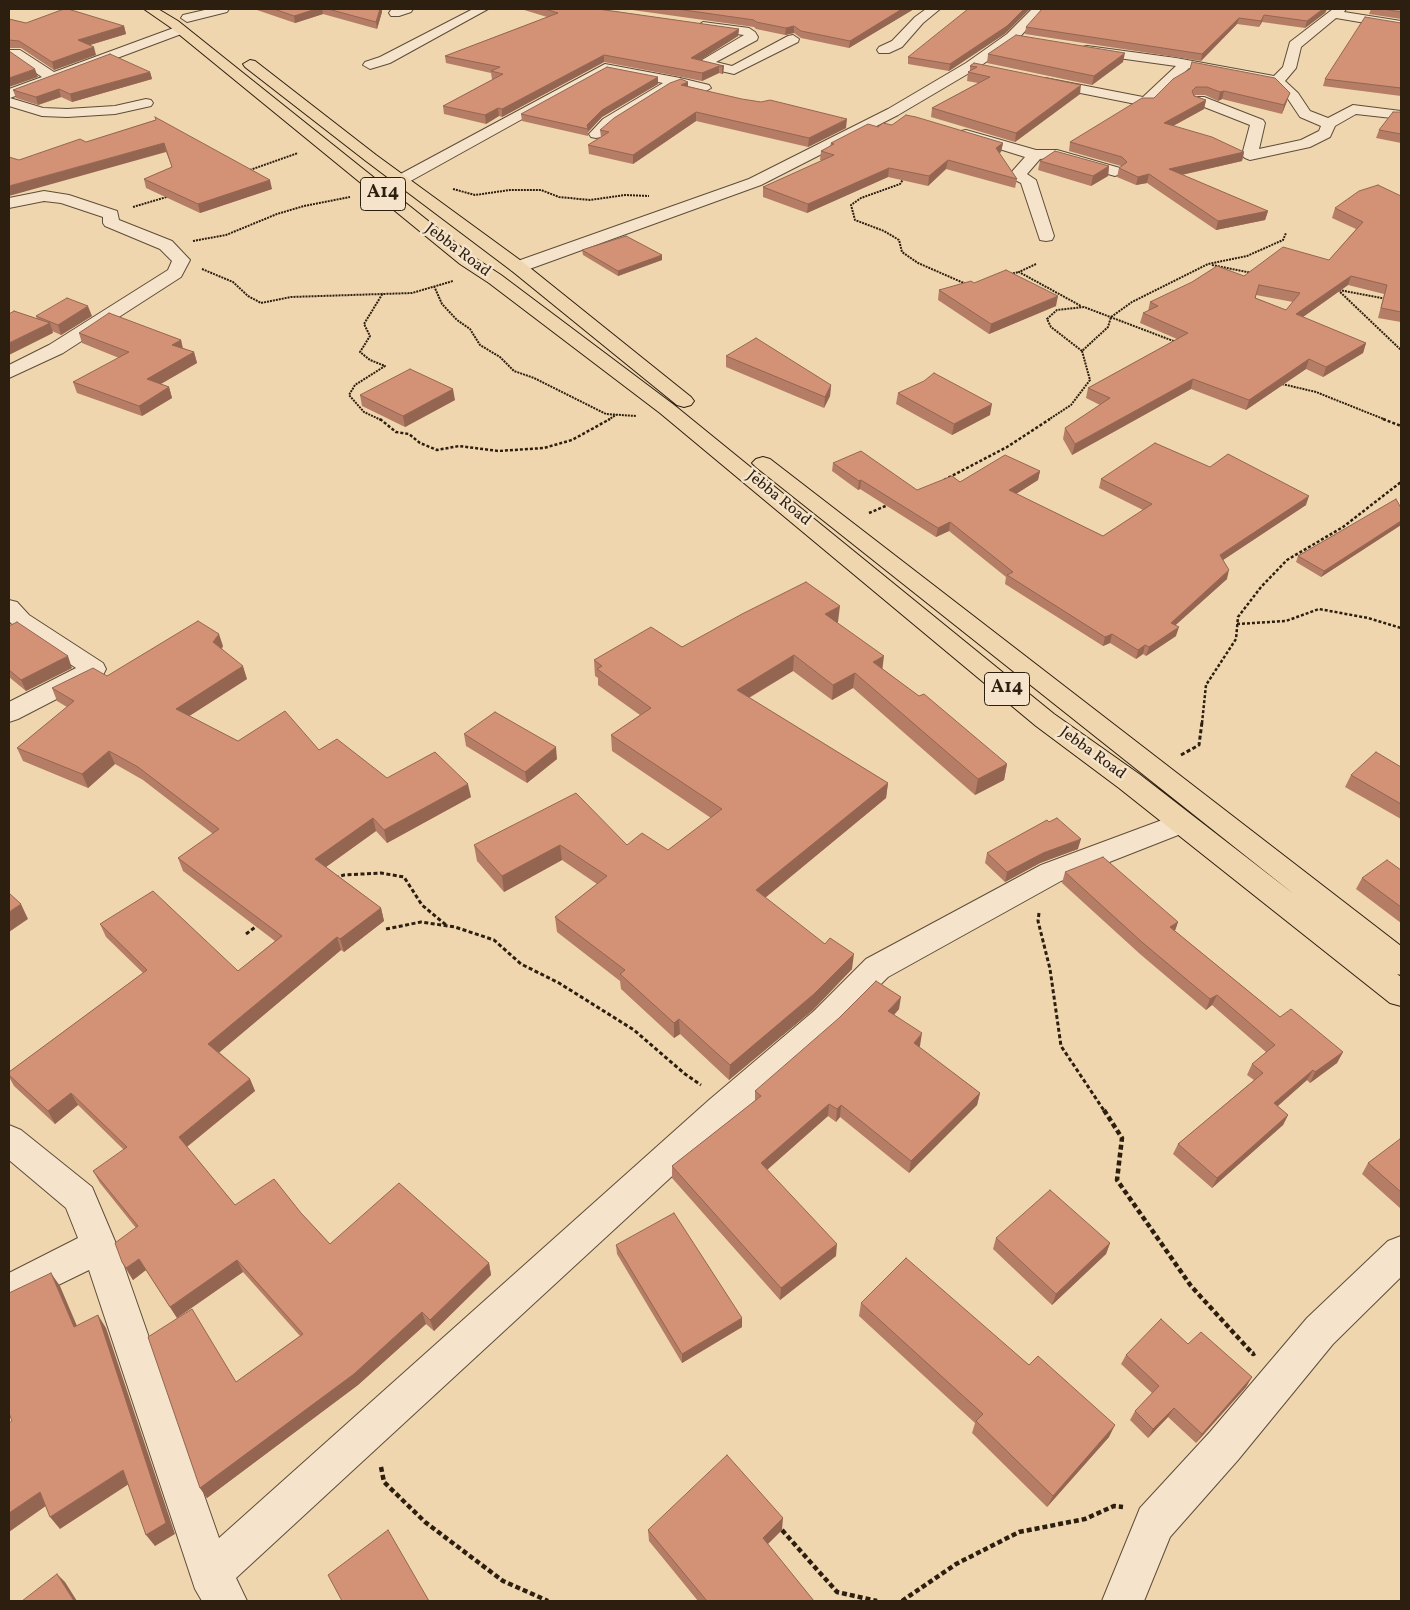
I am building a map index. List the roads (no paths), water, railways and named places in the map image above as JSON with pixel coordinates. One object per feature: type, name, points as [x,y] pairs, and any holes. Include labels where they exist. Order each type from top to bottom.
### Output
[{"type":"highway","name":"Jebba Road","points":[[150,9],[230,49],[408,176],[729,438],[1157,770],[1401,963]]},
{"type":"highway","points":[[174,9],[183,24]]},
{"type":"highway","name":"Jebba Road","points":[[183,24],[374,187],[466,260],[495,279],[667,409],[1045,720],[1401,994]]},
{"type":"street","points":[[9,94],[223,9]]},
{"type":"street","points":[[370,65],[385,60],[482,9]]},
{"type":"street","points":[[884,50],[897,44],[919,20],[934,9]]},
{"type":"street","points":[[518,266],[755,182],[893,112],[971,66],[1012,37],[1039,9]]},
{"type":"street","points":[[1277,81],[1289,68],[1296,45],[1337,11],[1401,25]]},
{"type":"street","points":[[690,24],[749,32],[752,37],[704,63],[734,70]]},
{"type":"street","points":[[1012,37],[1030,40]]},
{"type":"street","points":[[704,88],[793,39]]},
{"type":"street","points":[[1077,48],[1186,64],[1277,81],[1293,96],[1305,114],[1328,124]]},
{"type":"street","points":[[15,54],[52,77]]},
{"type":"street","points":[[1033,79],[1146,102],[1186,64]]},
{"type":"street","points":[[971,66],[987,70]]},
{"type":"street","points":[[408,176],[605,68],[680,82],[719,94]]},
{"type":"street","points":[[596,134],[608,122],[664,87],[680,82]]},
{"type":"street","points":[[1199,100],[1258,123],[1250,155],[1305,144],[1325,134],[1328,124],[1353,109],[1401,115]]},
{"type":"street","points":[[9,102],[42,112],[115,110],[146,103]]},
{"type":"street","points":[[893,112],[912,118]]},
{"type":"street","points":[[950,129],[1035,155],[1052,152],[1115,171]]},
{"type":"street","points":[[1035,155],[1017,175],[1028,180],[1046,236]]},
{"type":"street","points":[[9,203],[44,196],[63,198],[111,214],[110,223],[166,246],[181,260],[176,273],[56,349],[9,372]]},
{"type":"street","points":[[9,607],[21,620],[94,669],[9,713]]},
{"type":"street","points":[[9,1140],[80,1198],[99,1246],[218,1588],[371,1428],[728,1104],[825,1020],[877,968],[1051,872],[1181,823]]},
{"type":"street","points":[[9,1292],[99,1246]]},
{"type":"street","points":[[1123,1601],[1154,1522],[1224,1446],[1320,1331],[1401,1253]]}]
